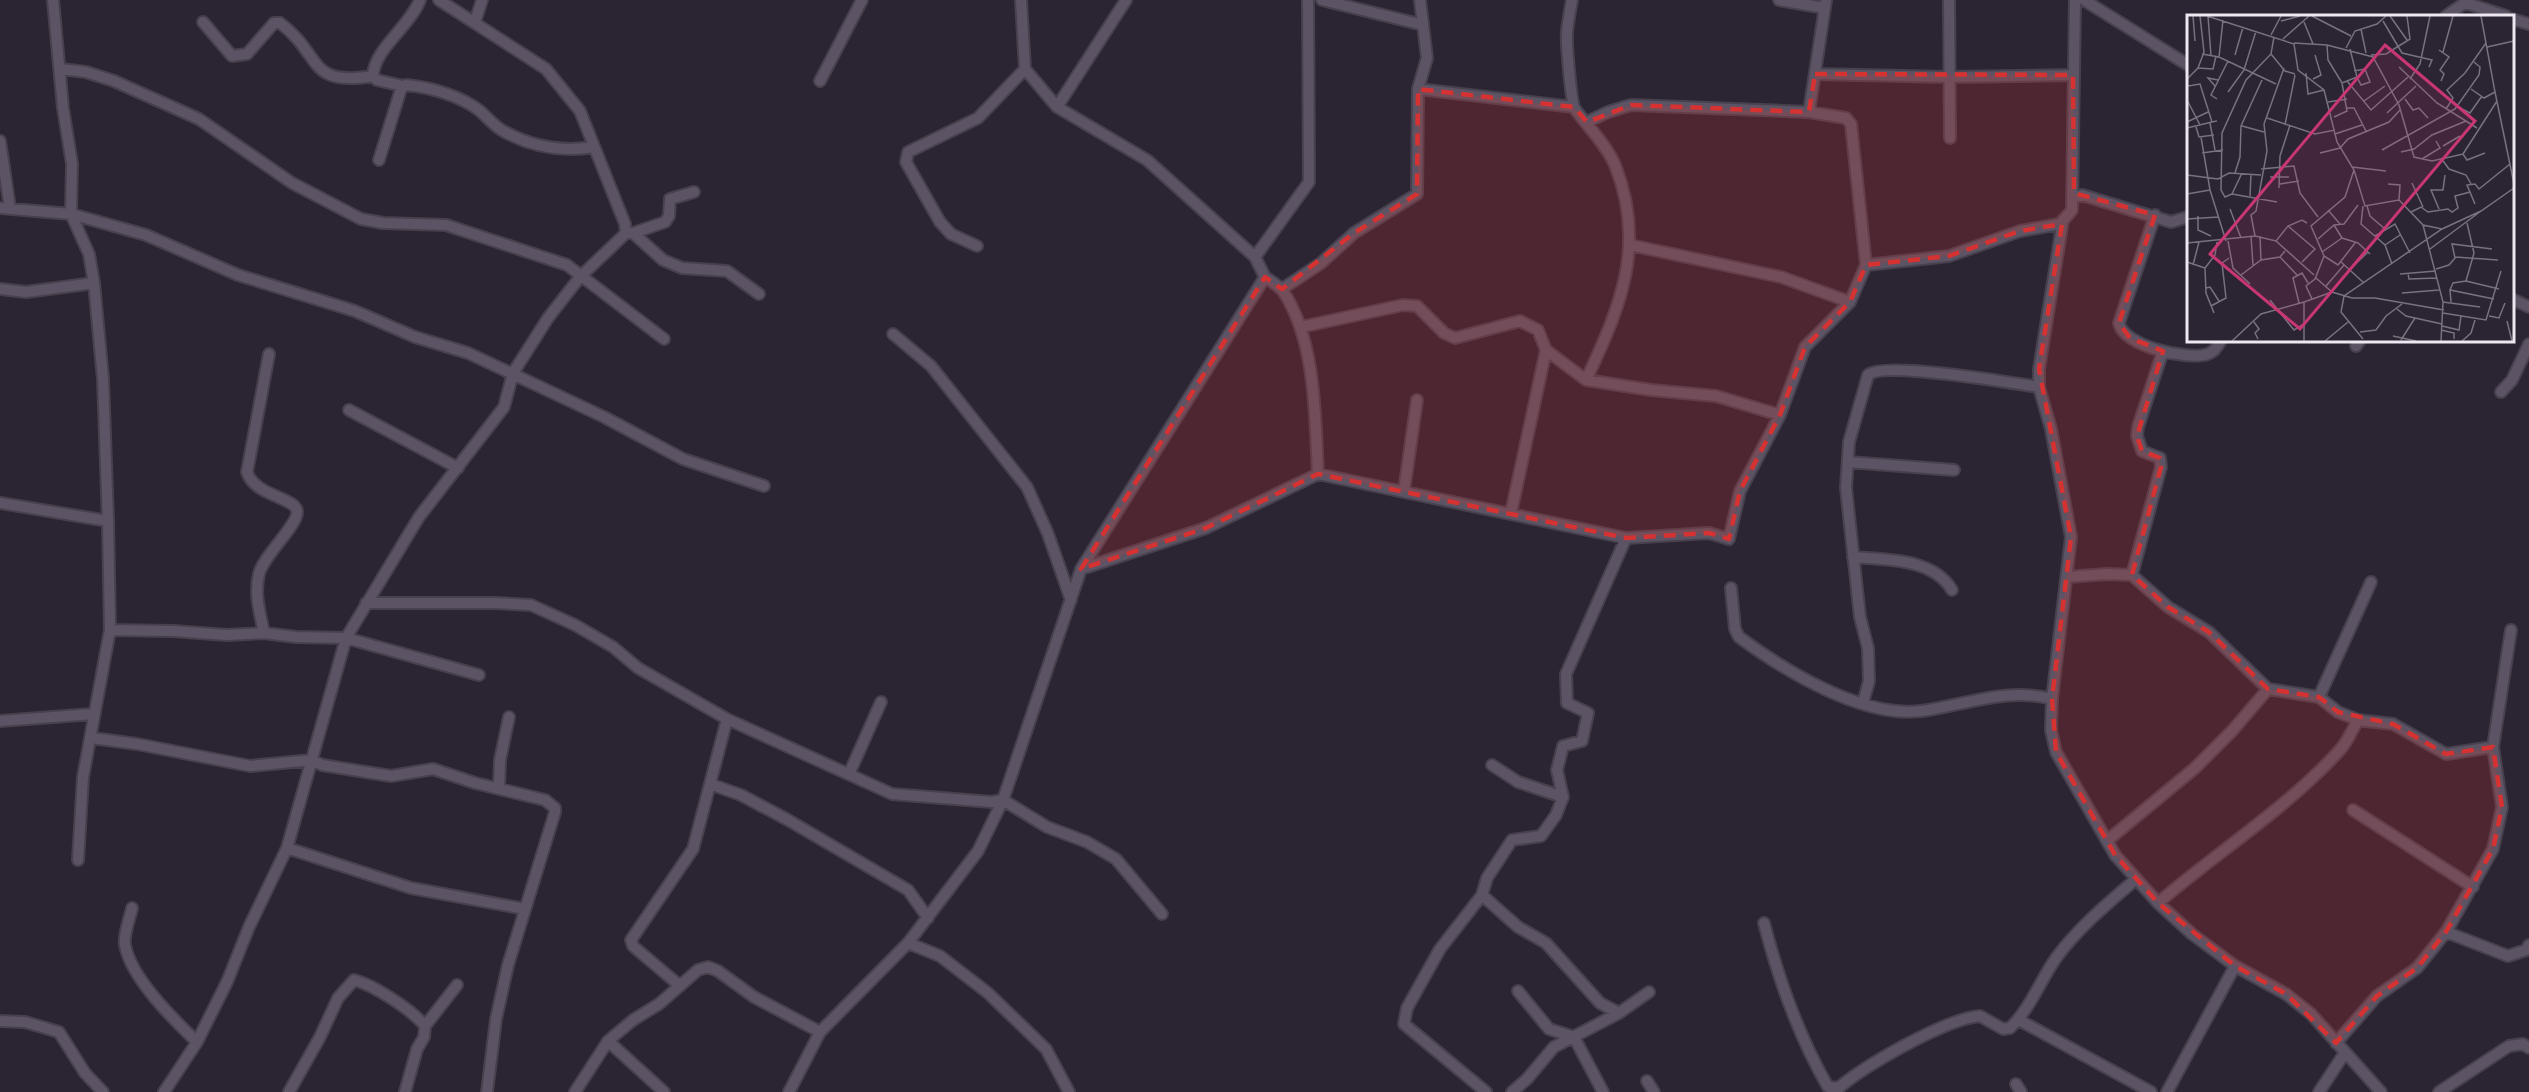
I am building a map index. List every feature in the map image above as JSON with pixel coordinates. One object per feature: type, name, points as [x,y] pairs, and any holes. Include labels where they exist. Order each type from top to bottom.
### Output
[{"type":"street","points":[[53,0],[63,108],[72,164],[71,214],[88,254],[94,284],[103,379],[108,521],[110,630],[93,714],[92,738],[83,777],[78,860]]},
{"type":"street","points":[[420,0],[416,11],[382,51],[373,68],[373,76],[377,80],[403,86],[419,86],[465,102],[503,131],[524,140],[572,151],[594,147]]},
{"type":"street","points":[[439,0],[546,69],[580,111],[629,233],[663,260],[682,268],[726,271],[759,294]]},
{"type":"street","points":[[475,22],[482,0]]},
{"type":"street","points":[[820,81],[862,0]]},
{"type":"street","points":[[1021,0],[1026,69],[1057,107],[1147,160],[1255,257],[1265,277],[1282,289],[1301,327],[1315,399],[1318,474]]},
{"type":"street","points":[[1057,107],[1126,0]]},
{"type":"street","points":[[1255,257],[1309,182],[1308,0]]},
{"type":"street","points":[[1322,0],[1423,26]]},
{"type":"street","points":[[1282,289],[1321,263],[1354,233],[1417,194],[1418,89],[1427,58],[1420,0]]},
{"type":"street","points":[[1572,0],[1566,34],[1574,107],[1587,122],[1614,164],[1626,210],[1630,245],[1615,320],[1586,380]]},
{"type":"street","points":[[1779,0],[1825,4],[1809,112]]},
{"type":"street","points":[[1949,0],[1950,138]]},
{"type":"street","points":[[1866,265],[1949,256],[2020,231],[2061,224],[2072,210],[2074,197],[2075,0]]},
{"type":"street","points":[[2084,0],[2187,64]]},
{"type":"street","points":[[2447,15],[2467,1],[2503,15]]},
{"type":"street","points":[[2514,20],[2529,24]]},
{"type":"street","points":[[203,22],[232,56],[247,54],[274,23],[280,23],[304,45],[321,72],[331,77],[348,80],[373,76]]},
{"type":"street","points":[[61,69],[86,72],[114,81],[199,119],[292,183],[361,219],[383,223],[447,225],[567,265],[664,339]]},
{"type":"street","points":[[977,246],[951,234],[940,222],[906,162],[908,152],[978,118],[1026,69]]},
{"type":"street","points":[[1815,74],[1949,77],[2073,75]]},
{"type":"street","points":[[379,160],[403,86]]},
{"type":"street","points":[[1418,89],[1574,107]]},
{"type":"street","points":[[1081,569],[1206,528],[1318,474],[1626,538],[1709,533],[1729,539],[1740,491],[1780,415],[1805,347],[1850,302],[1866,265],[1851,124],[1846,118],[1809,112],[1631,105],[1587,122]]},
{"type":"street","points":[[0,141],[5,208],[71,214],[146,235],[238,275],[355,311],[415,337],[468,353],[513,373],[604,417],[683,459],[764,486]]},
{"type":"street","points":[[164,1092],[196,1042],[227,982],[249,927],[287,848],[346,638],[366,603],[419,517],[504,407],[513,373],[548,318],[580,277],[629,233],[665,222],[669,216],[670,199],[694,192]]},
{"type":"street","points":[[2074,197],[2082,195],[2155,215],[2171,222],[2187,217]]},
{"type":"street","points":[[2155,215],[2119,323],[2123,333],[2163,351],[2187,358],[2210,354],[2219,342]]},
{"type":"street","points":[[2063,219],[2039,369],[2039,387],[2051,429],[2070,537],[2052,699],[2051,730],[2056,752],[2115,855],[2158,903],[2192,934],[2235,966],[2286,994],[2311,1014],[2344,1054],[2381,1092]]},
{"type":"street","points":[[1630,245],[1781,277],[1850,302]]},
{"type":"street","points":[[789,1092],[820,1032],[908,943],[978,851],[1003,800],[1081,569],[1265,277]]},
{"type":"street","points":[[0,289],[26,292],[94,284]]},
{"type":"street","points":[[2514,300],[2529,307]]},
{"type":"street","points":[[1301,327],[1403,305],[1417,306],[1444,333],[1455,338],[1520,321],[1538,330],[1546,350],[1586,380],[1651,390],[1716,396],[1780,415]]},
{"type":"street","points":[[893,334],[931,366],[1027,487],[1048,534],[1071,600]]},
{"type":"street","points":[[2501,392],[2512,380],[2529,344]]},
{"type":"street","points":[[1511,513],[1546,350]]},
{"type":"street","points":[[2132,575],[2161,467],[2160,458],[2142,451],[2137,436],[2163,351]]},
{"type":"street","points":[[264,633],[256,594],[259,572],[270,552],[295,520],[298,512],[295,506],[259,489],[250,482],[247,472],[269,354]]},
{"type":"street","points":[[1863,704],[1869,681],[1868,648],[1860,617],[1846,488],[1849,442],[1866,382],[1873,371],[1925,372],[2039,387]]},
{"type":"street","points":[[1404,491],[1417,400]]},
{"type":"street","points":[[349,410],[458,468]]},
{"type":"street","points":[[1848,462],[1954,470]]},
{"type":"street","points":[[0,503],[108,521]]},
{"type":"street","points":[[1486,1092],[1404,1024],[1407,1008],[1440,949],[1482,895],[1487,878],[1512,840],[1541,836],[1556,815],[1563,797],[1557,770],[1563,746],[1582,741],[1588,713],[1567,703],[1566,674],[1626,538]]},
{"type":"street","points":[[1853,557],[1916,563],[1946,581],[1952,590]]},
{"type":"street","points":[[2067,578],[2107,574],[2132,575],[2168,608],[2209,632],[2268,689],[2319,697],[2338,712],[2358,720],[2393,724],[2446,754],[2493,747]]},
{"type":"street","points":[[2319,697],[2371,582]]},
{"type":"street","points":[[1731,588],[1735,629],[1739,637],[1796,675],[1863,704],[1891,712],[1919,711],[1993,696],[2052,699]]},
{"type":"street","points":[[366,603],[531,605],[575,625],[613,647],[638,668],[727,719],[892,794],[992,802],[1003,800],[1047,827],[1086,842],[1116,859],[1162,914]]},
{"type":"street","points":[[110,630],[227,635],[264,633],[296,637],[346,638],[479,675]]},
{"type":"street","points":[[2336,1043],[2377,996],[2417,968],[2446,932],[2493,849],[2502,807],[2493,747],[2511,630]]},
{"type":"street","points":[[2108,840],[2195,768],[2232,731],[2268,689]]},
{"type":"street","points":[[849,774],[881,702]]},
{"type":"street","points":[[0,721],[93,714]]},
{"type":"street","points":[[499,788],[500,760],[509,717]]},
{"type":"street","points":[[680,986],[633,946],[631,940],[693,849],[727,719]]},
{"type":"street","points":[[2158,903],[2285,802],[2340,750],[2358,720]]},
{"type":"street","points":[[92,738],[137,744],[250,766],[312,760],[322,765],[373,775],[391,776],[433,769],[545,800],[555,808],[496,1019],[487,1092]]},
{"type":"street","points":[[1492,765],[1518,782],[1563,797]]},
{"type":"street","points":[[710,784],[741,795],[788,820],[908,890],[928,918]]},
{"type":"street","points":[[2353,810],[2473,887]]},
{"type":"street","points":[[287,848],[411,888],[525,909]]},
{"type":"street","points":[[1764,923],[1778,980],[1810,1057],[1827,1087],[1837,1091],[1886,1057],[1950,1024],[1980,1016],[2003,1029],[2010,1029],[2019,1020],[2056,958],[2096,913],[2136,879]]},
{"type":"street","points":[[1482,895],[1518,927],[1546,943],[1600,1003],[1618,1013]]},
{"type":"street","points":[[132,908],[125,944],[134,966],[161,1008],[196,1042]]},
{"type":"street","points":[[2446,932],[2508,956],[2526,950],[2529,945]]},
{"type":"street","points":[[908,943],[940,956],[988,993],[1046,1049],[1069,1092]]},
{"type":"street","points":[[2167,1092],[2235,966]]},
{"type":"street","points":[[576,1092],[608,1041],[698,970],[708,967],[718,971],[754,997],[820,1032]]},
{"type":"street","points":[[289,1092],[320,1037],[338,998],[354,980],[365,983],[379,992],[417,1017],[425,1026]]},
{"type":"street","points":[[405,1092],[417,1049],[424,1037],[425,1026],[457,985]]},
{"type":"street","points":[[1518,991],[1549,1029],[1574,1036],[1603,1092]]},
{"type":"street","points":[[1512,1092],[1527,1079],[1554,1047],[1618,1013],[1649,992]]},
{"type":"street","points":[[2019,1020],[2151,1092]]},
{"type":"street","points":[[0,1021],[25,1022],[59,1032],[86,1073],[103,1092]]},
{"type":"street","points":[[608,1041],[664,1092]]},
{"type":"street","points":[[2439,1092],[2509,1046],[2523,1044],[2529,1048]]},
{"type":"street","points":[[2319,1092],[2344,1054]]},
{"type":"street","points":[[1647,1081],[1654,1092]]},
{"type":"highlighted area","points":[[1815,74],[2073,75],[2074,193],[2155,215],[2119,323],[2130,338],[2163,351],[2137,436],[2142,451],[2160,458],[2161,467],[2132,575],[2168,607],[2209,632],[2268,689],[2319,697],[2338,712],[2393,724],[2446,754],[2493,747],[2502,807],[2493,849],[2446,932],[2417,968],[2377,996],[2336,1043],[2286,994],[2235,966],[2158,903],[2115,855],[2056,752],[2052,699],[2071,537],[2039,369],[2062,224],[2020,231],[1949,256],[1866,265],[1850,302],[1805,347],[1780,415],[1740,491],[1729,539],[1709,533],[1626,538],[1318,474],[1206,528],[1081,569],[1265,277],[1282,289],[1354,233],[1417,194],[1418,89],[1574,107],[1587,122],[1631,105],[1809,112]]}]
